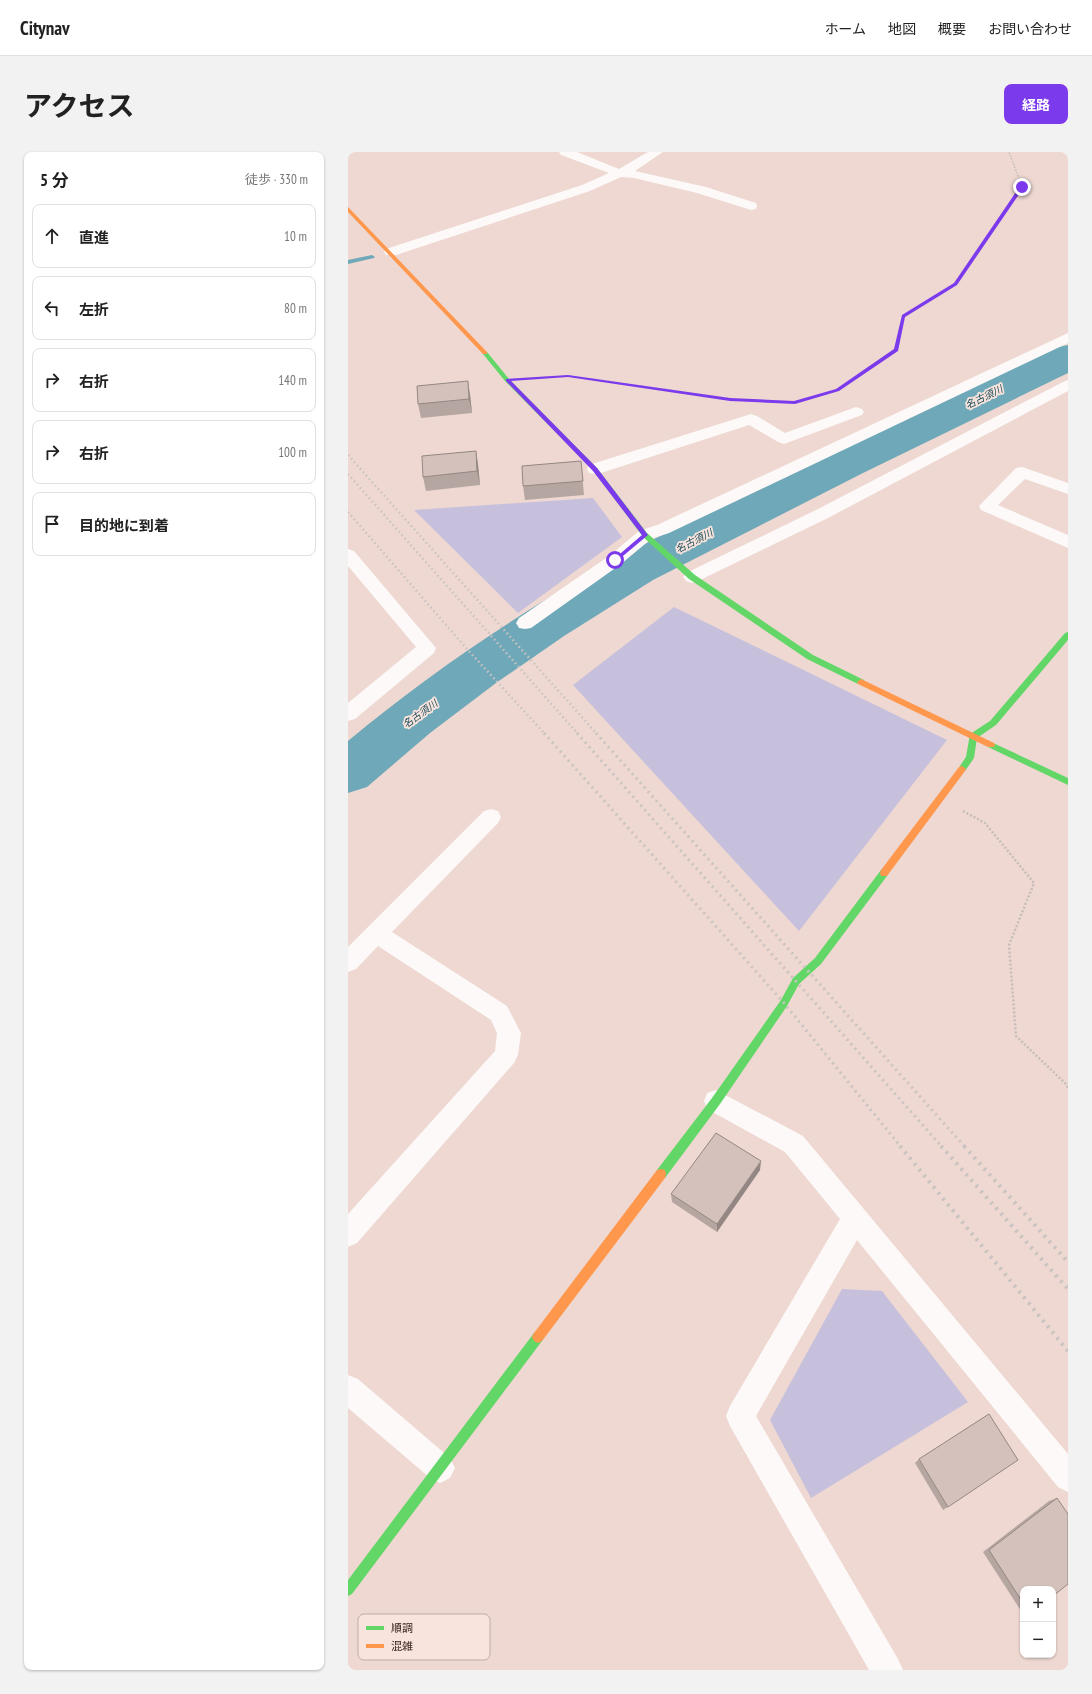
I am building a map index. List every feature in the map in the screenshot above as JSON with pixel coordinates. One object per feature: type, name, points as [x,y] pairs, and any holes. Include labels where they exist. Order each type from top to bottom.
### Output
[{"type":"street","points":[[565,152],[604,166],[618,173],[634,174],[701,190],[752,206]]},
{"type":"street","points":[[391,252],[586,188],[633,167],[657,152]]},
{"type":"street","points":[[348,209],[475,341],[507,380],[595,470],[645,535],[692,577],[810,657],[1068,782]]},
{"type":"street","points":[[525,623],[615,560],[645,535],[663,529],[1068,337]]},
{"type":"street","points":[[692,577],[822,514],[1068,385]]},
{"type":"street","points":[[595,470],[752,419],[784,439],[856,412]]},
{"type":"street","points":[[1068,489],[1022,472],[987,506],[1068,542]]},
{"type":"street","points":[[348,555],[427,648],[348,714]]},
{"type":"street","points":[[348,1590],[716,1101],[784,1003],[796,981],[818,961],[970,758],[973,736],[993,723],[1068,635]]},
{"type":"street","points":[[348,962],[491,817]]},
{"type":"street","points":[[348,1234],[506,1055],[509,1033],[500,1013],[376,933]]},
{"type":"street","points":[[716,1101],[794,1144],[1068,1476]]},
{"type":"street","points":[[854,1218],[740,1416],[887,1670]]},
{"type":"street","points":[[348,1388],[440,1468]]},
{"type":"path","points":[[766,401],[795,402],[838,390],[896,350],[903,316],[956,284],[1022,187],[1009,152]]},
{"type":"path","points":[[507,380],[568,376],[738,400]]},
{"type":"path","points":[[940,798],[985,823],[1034,883],[1009,945],[1016,1036],[1066,1084],[1068,1088]]},
{"type":"shaded area","points":[[593,498],[622,537],[518,613],[414,510]]},
{"type":"shaded area","points":[[674,607],[947,740],[799,931],[573,685]]},
{"type":"shaded area","points":[[842,1289],[882,1291],[968,1402],[811,1498],[770,1420]]},
{"type":"building","points":[[468,381],[469,399],[418,404],[417,386]]},
{"type":"building","points":[[476,451],[477,471],[423,477],[422,456]]},
{"type":"building","points":[[581,461],[583,481],[523,486],[522,466]]},
{"type":"building","points":[[716,1133],[761,1161],[717,1224],[671,1194]]},
{"type":"building","points":[[989,1414],[1018,1460],[948,1507],[919,1459]]},
{"type":"building","points":[[1057,1498],[1068,1514],[1068,1584],[1056,1594],[1056,1586],[1020,1586],[1020,1598],[989,1550]]},
{"type":"waterway","points":[[348,262],[372,257]]},
{"type":"waterway","name":"名古須川","points":[[348,772],[411,719],[478,670],[547,624],[655,558],[1068,357]]},
{"type":"railway","points":[[348,455],[597,734]]},
{"type":"railway","points":[[348,474],[578,734]]},
{"type":"railway","points":[[348,512],[467,649],[545,734]]},
{"type":"railway","points":[[544,733],[784,1003],[901,1147]]},
{"type":"railway","points":[[577,733],[942,1147]]},
{"type":"railway","points":[[596,733],[965,1147]]},
{"type":"railway","points":[[900,1146],[1068,1351]]},
{"type":"railway","points":[[941,1146],[1068,1289]]},
{"type":"railway","points":[[964,1146],[1068,1262]]},
{"type":"traffic: fast","points":[[485,353],[507,380],[595,469],[645,535],[692,577],[810,657],[861,682]]},
{"type":"traffic: fast","points":[[962,769],[970,758],[973,736],[993,723],[1068,635]]},
{"type":"traffic: fast","points":[[991,745],[1068,782]]},
{"type":"traffic: fast","points":[[661,1174],[716,1101],[784,1003],[796,981],[818,961],[884,873]]},
{"type":"traffic: fast","points":[[348,1590],[538,1337]]},
{"type":"traffic: slow","points":[[348,209],[485,353]]},
{"type":"traffic: slow","points":[[861,682],[991,745]]},
{"type":"traffic: slow","points":[[884,873],[962,769]]},
{"type":"traffic: slow","points":[[538,1337],[661,1174]]},
{"type":"route","points":[[615,560],[645,535],[595,470],[507,380],[568,376],[730,399],[795,402],[838,390],[896,350],[903,316],[956,284],[1022,187]]}]
